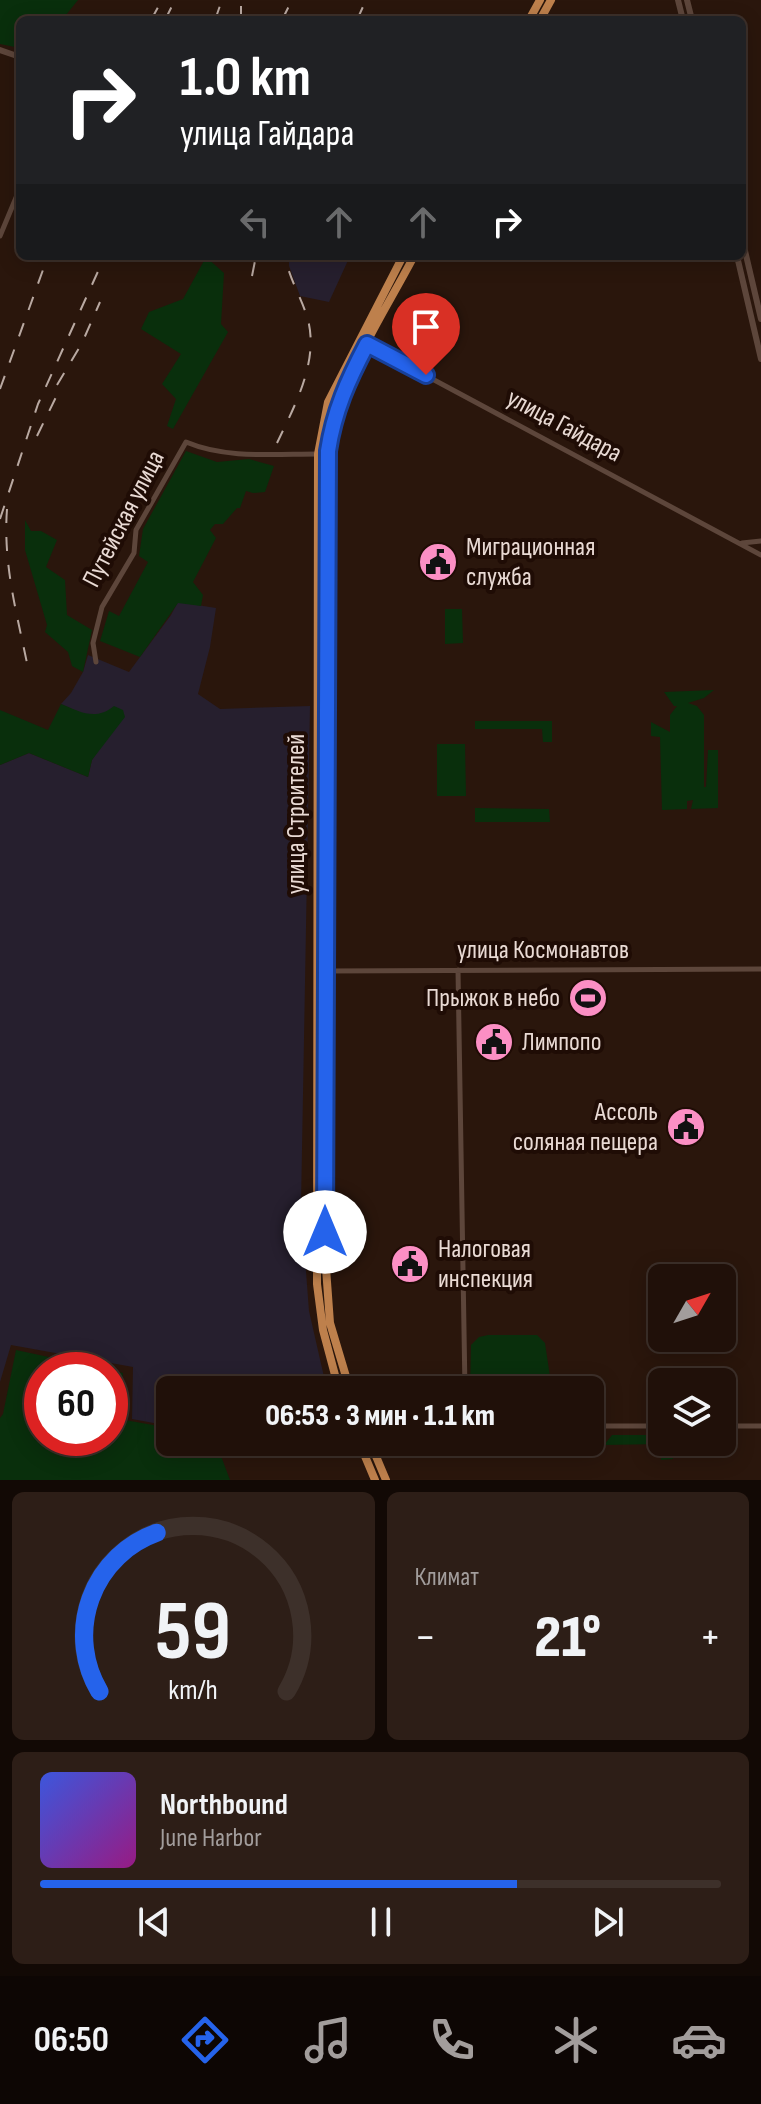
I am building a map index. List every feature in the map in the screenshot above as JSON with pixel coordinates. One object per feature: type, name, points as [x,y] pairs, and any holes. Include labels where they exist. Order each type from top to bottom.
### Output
[{"type":"main road","name":"улица Строителей","points":[[335,1376],[319,1304],[326,971],[327,720],[318,454],[328,402],[401,260]]},
{"type":"main road","name":"улица Строителей","points":[[345,1376],[334,1342],[327,1303],[316,971],[317,720],[328,451],[340,397],[412,260]]},
{"type":"main road","points":[[358,339],[367,344]]},
{"type":"main road","points":[[317,720],[327,720]]},
{"type":"main road","points":[[316,971],[326,971]]},
{"type":"main road","points":[[365,1456],[375,1480]]},
{"type":"main road","points":[[376,1456],[386,1480]]},
{"type":"street","points":[[0,236],[16,198]]},
{"type":"street","points":[[746,255],[761,319]]},
{"type":"street","points":[[738,260],[761,359]]},
{"type":"street","name":"улица Гайдара","points":[[367,344],[761,555]]},
{"type":"street","name":"Путейская улица","points":[[96,662],[93,643],[102,607],[134,553],[136,530],[186,442],[203,449],[224,452],[318,454]]},
{"type":"street","points":[[742,543],[761,541]]},
{"type":"street","name":"улица Космонавтов","points":[[326,971],[761,969]]},
{"type":"street","points":[[458,970],[465,1376]]},
{"type":"street","points":[[604,1426],[648,1426]]},
{"type":"street","points":[[736,1426],[761,1426]]},
{"type":"shaded area","points":[[289,260],[348,260],[329,302],[300,296]]},
{"type":"shaded area","points":[[178,602],[216,608],[198,694],[220,709],[310,706],[301,1205],[309,1311],[324,1376],[156,1376],[156,1423],[132,1419],[133,1367],[128,1366],[128,1352],[50,1352],[11,1345],[0,1382],[0,765],[29,753],[88,777],[92,760],[102,744],[105,714],[85,715],[61,704],[83,672],[88,655],[129,672]]},
{"type":"green space","points":[[0,0],[78,0],[65,16],[16,16],[16,47],[0,44]]},
{"type":"green space","points":[[204,260],[209,260],[224,273],[221,324],[228,332],[173,429],[167,426],[176,399],[162,384],[181,354],[141,329],[149,312],[183,299]]},
{"type":"green space","points":[[186,451],[217,462],[249,459],[274,466],[265,492],[246,491],[240,508],[223,524],[215,524],[210,530],[216,538],[193,582],[203,595],[201,606],[178,603],[140,657],[100,641],[109,611],[119,616],[148,562],[139,556],[143,529]]},
{"type":"green space","points":[[25,520],[31,531],[41,531],[57,540],[46,567],[65,580],[67,615],[92,630],[83,672],[72,666],[68,652],[45,632],[47,625],[25,550]]},
{"type":"green space","points":[[445,609],[462,609],[463,643],[445,644]]},
{"type":"green space","points":[[714,690],[704,698],[688,703],[697,706],[704,715],[704,787],[708,750],[718,750],[718,808],[691,809],[693,800],[687,801],[687,809],[662,810],[660,737],[651,736],[651,722],[670,732],[670,715],[677,706],[664,692]]},
{"type":"green space","points":[[61,704],[88,714],[101,713],[114,706],[123,710],[125,717],[92,760],[88,777],[29,753],[0,765],[0,710],[48,730]]},
{"type":"green space","points":[[475,721],[552,721],[552,742],[543,742],[542,729],[475,729]]},
{"type":"green space","points":[[437,744],[465,744],[466,796],[437,796]]},
{"type":"green space","points":[[475,808],[549,809],[550,822],[475,822]]},
{"type":"green space","points":[[537,1335],[545,1343],[550,1376],[470,1376],[471,1345],[479,1337]]},
{"type":"green space","points":[[16,1350],[25,1352],[24,1456],[128,1456],[128,1421],[156,1426],[156,1456],[221,1456],[230,1480],[0,1480],[0,1418]]},
{"type":"green space","points":[[612,1435],[648,1435],[648,1444],[604,1445]]},
{"type":"green space","points":[[661,1456],[673,1456],[673,1459],[661,1460]]},
{"type":"railway","points":[[153,16],[162,0]]},
{"type":"railway","points":[[167,16],[175,0]]},
{"type":"railway","points":[[216,16],[222,0]]},
{"type":"railway","points":[[241,0],[241,16]]},
{"type":"railway","points":[[284,16],[292,0]]},
{"type":"railway","points":[[359,16],[366,0]]},
{"type":"railway","points":[[0,389],[47,260]]},
{"type":"railway","points":[[0,519],[38,404],[103,260]]},
{"type":"railway","points":[[252,276],[255,260]]},
{"type":"railway","points":[[277,443],[303,384],[311,336],[286,260]]},
{"type":"railway","points":[[57,385],[82,343],[100,302]]},
{"type":"railway","points":[[37,436],[58,393]]},
{"type":"railway","points":[[7,509],[9,567],[27,663]]},
{"type":"place","name":"Миграционная служба","points":[[438,562]]},
{"type":"place","name":"Прыжок в небо","points":[[588,998]]},
{"type":"place","name":"Лимпопо","points":[[494,1042]]},
{"type":"place","name":"Ассоль соляная пещера","points":[[686,1127]]},
{"type":"place","name":"Налоговая инспекция","points":[[410,1264]]},
{"type":"route","points":[[325,1232],[328,451],[340,397],[367,344],[426,375]]}]
